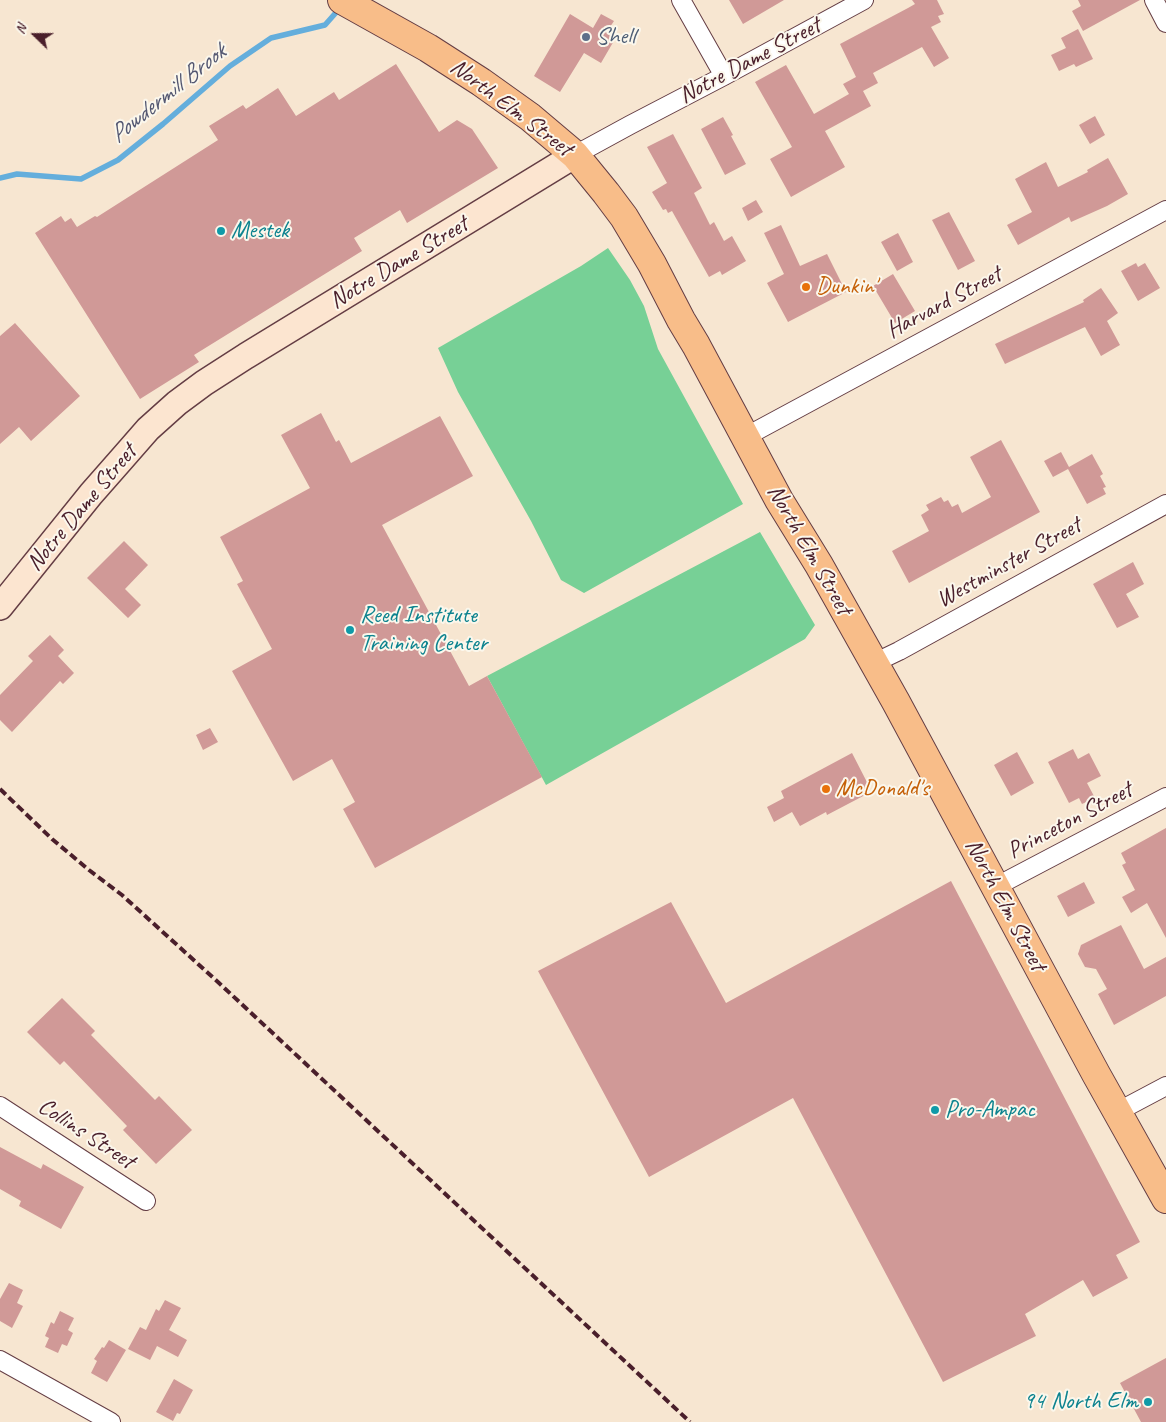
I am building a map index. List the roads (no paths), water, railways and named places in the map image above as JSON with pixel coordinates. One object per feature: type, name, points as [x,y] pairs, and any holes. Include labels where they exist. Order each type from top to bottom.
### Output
[{"type":"highway","name":"North Elm Street","points":[[353,6],[428,48],[481,82],[530,117],[576,156],[611,199],[652,264],[779,500],[874,663],[1166,1199]]},
{"type":"main road","name":"Notre Dame Street","points":[[0,607],[85,501],[148,429],[177,403],[246,356],[576,156]]},
{"type":"street","points":[[681,0],[724,76]]},
{"type":"street","name":"Notre Dame Street","points":[[576,156],[630,124],[724,76],[864,0]]},
{"type":"street","points":[[1154,0],[1166,23]]},
{"type":"street","name":"Harvard Street","points":[[745,437],[1166,210]]},
{"type":"street","name":"Westminster Street","points":[[874,663],[1166,504]]},
{"type":"street","name":"Princeton Street","points":[[995,887],[1166,797]]},
{"type":"street","points":[[1117,1112],[1166,1086]]},
{"type":"street","name":"Collins Street","points":[[0,1106],[146,1201]]},
{"type":"street","points":[[0,1360],[111,1422]]},
{"type":"waterway","name":"Powdermill Brook","points":[[0,178],[17,174],[81,179],[118,160],[230,66],[271,38],[325,25],[340,8]]},
{"type":"railway","points":[[0,789],[52,839],[122,895],[219,983],[690,1422]]},
{"type":"place","name":"Shell","points":[[586,37]]},
{"type":"place","name":"Mestek","points":[[221,231]]},
{"type":"place","name":"Dunkin'","points":[[806,287]]},
{"type":"place","name":"Reed Institute Training Center","points":[[350,630]]},
{"type":"place","name":"McDonald's","points":[[826,789]]},
{"type":"place","name":"Pro-Ampac","points":[[935,1110]]},
{"type":"place","name":"94 North Elm","points":[[1148,1402]]}]
